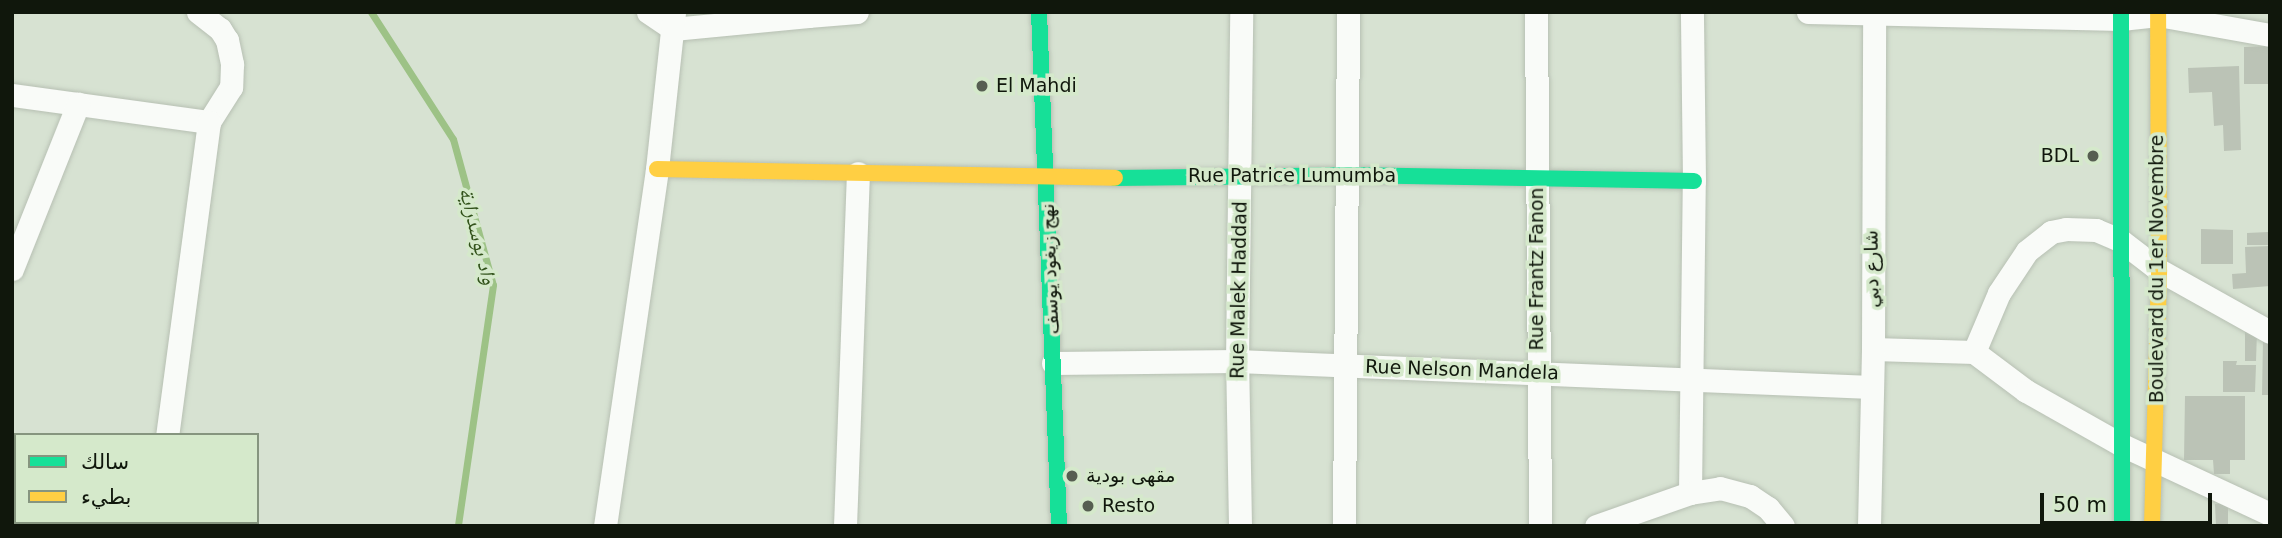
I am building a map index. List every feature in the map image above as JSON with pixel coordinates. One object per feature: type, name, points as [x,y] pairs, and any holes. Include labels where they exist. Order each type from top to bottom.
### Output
[{"type":"main road","name":"نهج زيغود يوسف","points":[[1039,12],[1048,179],[1059,526]]},
{"type":"main road","name":"Boulevard du 1er Novembre","points":[[2152,526],[2159,270],[2158,14]]},
{"type":"main road","name":"Boulevard du 1er Novembre","points":[[2121,16],[2122,526]]},
{"type":"main road","name":"Rue Patrice Lumumba","points":[[657,169],[1048,179],[1348,175],[1694,181]]},
{"type":"street","points":[[167,433],[209,122],[231,87],[232,64],[227,40],[220,29],[198,12]]},
{"type":"street","points":[[648,12],[674,21],[857,12]]},
{"type":"street","name":"Rue Malek Haddad","points":[[1240,526],[1237,361],[1241,12]]},
{"type":"street","points":[[1344,526],[1348,365],[1348,12]]},
{"type":"street","name":"Rue Frantz Fanon","points":[[1536,12],[1540,526]]},
{"type":"street","points":[[1690,493],[1694,181],[1692,12]]},
{"type":"street","points":[[1808,12],[2121,16],[2158,14],[2270,35]]},
{"type":"street","name":"شارع دبي","points":[[1869,526],[1873,349],[1874,14]]},
{"type":"street","points":[[605,526],[657,169],[674,21]]},
{"type":"street","points":[[12,95],[209,122]]},
{"type":"street","points":[[12,269],[78,104]]},
{"type":"street","points":[[845,526],[858,173]]},
{"type":"street","points":[[1974,352],[1999,293],[2027,250],[2041,237],[2066,229],[2096,230],[2120,240],[2159,270],[2270,332]]},
{"type":"street","points":[[1873,349],[1974,352],[2026,391],[2122,445],[2270,514]]},
{"type":"street","name":"Rue Nelson Mandela","points":[[1053,363],[1237,361],[1692,377],[1871,387]]},
{"type":"street","points":[[1597,526],[1690,493],[1720,488],[1750,496],[1768,508],[1783,526]]},
{"type":"building","points":[[2270,46],[2270,84],[2244,84],[2244,47]]},
{"type":"building","points":[[2239,66],[2241,150],[2224,151],[2223,125],[2214,126],[2212,92],[2189,93],[2188,68]]},
{"type":"building","points":[[2201,229],[2233,230],[2233,264],[2201,264]]},
{"type":"building","points":[[2268,232],[2268,245],[2247,245],[2247,233]]},
{"type":"building","points":[[2270,246],[2270,286],[2233,289],[2232,274],[2246,273],[2245,247]]},
{"type":"building","points":[[2245,332],[2257,332],[2256,361],[2245,361]]},
{"type":"building","points":[[2263,341],[2270,343],[2270,395],[2262,395]]},
{"type":"building","points":[[2223,361],[2237,361],[2236,365],[2256,365],[2255,392],[2223,392]]},
{"type":"building","points":[[2185,396],[2245,396],[2245,460],[2230,460],[2230,474],[2214,474],[2213,460],[2184,460]]},
{"type":"building","points":[[2228,503],[2228,526],[2216,526],[2215,504]]},
{"type":"waterway","name":"واد بوسدراية","points":[[371,12],[453,139],[493,285],[458,526]]},
{"type":"traffic: fast","points":[[1039,12],[1059,526]]},
{"type":"traffic: fast","points":[[2121,12],[2122,526]]},
{"type":"traffic: fast","points":[[1115,178],[1348,175],[1694,181]]},
{"type":"traffic: slow","points":[[2152,526],[2159,270],[2158,12]]},
{"type":"traffic: slow","points":[[657,169],[1115,178]]},
{"type":"place","name":"El Mahdi","points":[[982,86]]},
{"type":"place","name":"BDL","points":[[2093,156]]},
{"type":"place","name":"مقهى بودية","points":[[1072,476]]},
{"type":"place","name":"Resto","points":[[1088,506]]}]
